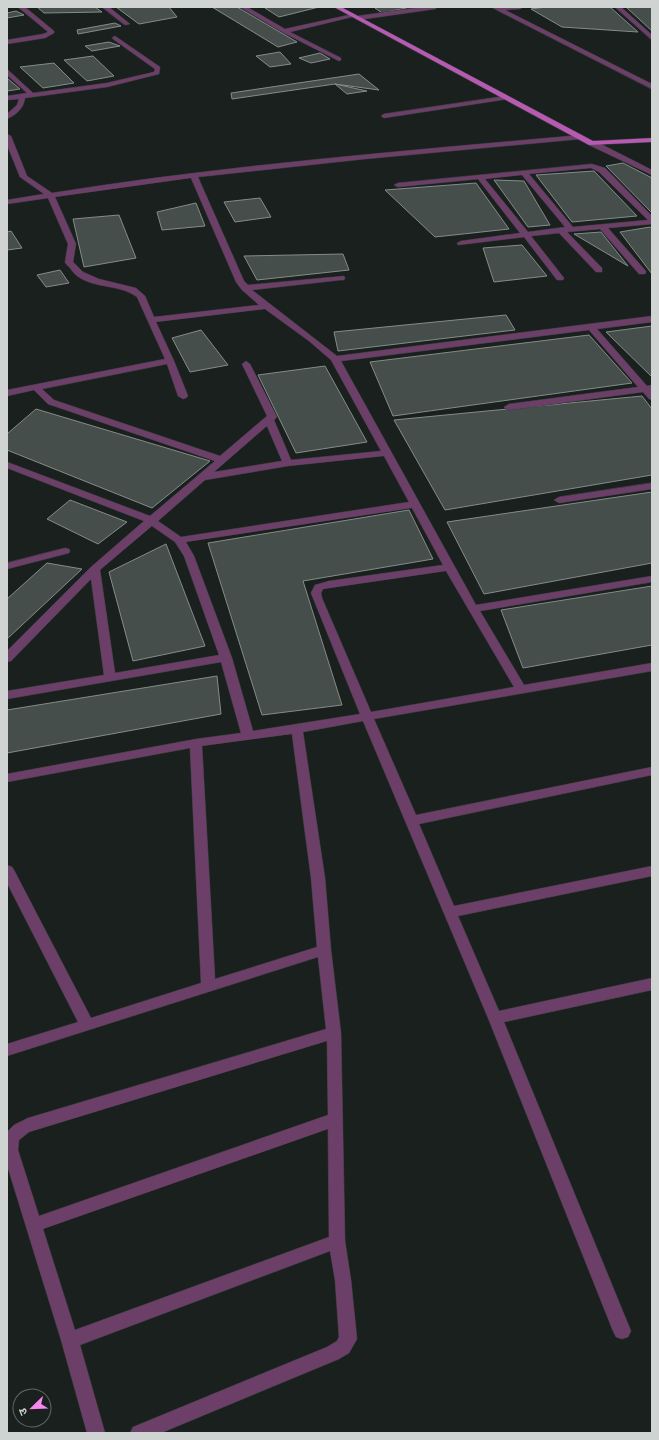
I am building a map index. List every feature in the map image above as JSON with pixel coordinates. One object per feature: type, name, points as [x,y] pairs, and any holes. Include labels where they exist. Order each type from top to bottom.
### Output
[{"type":"main road","points":[[337,7],[592,143],[652,140]]},
{"type":"street","points":[[7,42],[45,36],[52,32],[21,7]]},
{"type":"street","points":[[105,7],[127,24]]},
{"type":"street","points":[[244,7],[284,31],[339,59]]},
{"type":"street","points":[[284,31],[356,17],[402,13],[435,7]]},
{"type":"street","points":[[496,8],[520,7]]},
{"type":"street","points":[[618,7],[652,38]]},
{"type":"street","points":[[496,8],[652,88]]},
{"type":"street","points":[[7,98],[107,85],[157,73],[158,68],[115,38]]},
{"type":"street","points":[[7,71],[32,95]]},
{"type":"street","points":[[7,117],[19,108],[23,102],[22,96]]},
{"type":"street","points":[[384,116],[506,98]]},
{"type":"street","points":[[7,136],[24,177],[50,195],[72,244],[68,262],[80,274],[96,281],[133,290],[141,296],[170,361],[183,396]]},
{"type":"street","points":[[7,202],[193,176],[323,161],[581,137]]},
{"type":"street","points":[[592,143],[652,173]]},
{"type":"street","points":[[398,185],[586,166],[597,167],[652,221]]},
{"type":"street","points":[[524,173],[571,229]]},
{"type":"street","points":[[193,176],[223,241],[237,278],[245,288],[324,348],[336,359],[449,567],[521,690]]},
{"type":"street","points":[[480,177],[560,278]]},
{"type":"street","points":[[461,243],[561,230],[652,221]]},
{"type":"street","points":[[603,227],[642,272]]},
{"type":"street","points":[[561,230],[599,270]]},
{"type":"street","points":[[245,288],[341,278]]},
{"type":"street","points":[[151,320],[268,306]]},
{"type":"street","points":[[336,359],[592,328],[652,319]]},
{"type":"street","points":[[592,328],[649,388],[652,397]]},
{"type":"street","points":[[7,393],[170,361]]},
{"type":"street","points":[[246,364],[272,417]]},
{"type":"street","points":[[37,387],[38,392],[51,402],[222,460]]},
{"type":"street","points":[[509,407],[649,388]]},
{"type":"street","points":[[272,417],[269,420],[288,463]]},
{"type":"street","points":[[7,658],[95,569],[150,520],[204,476],[272,417]]},
{"type":"street","points":[[204,476],[288,463],[386,453]]},
{"type":"street","points":[[7,465],[150,520],[179,540],[190,556],[226,658],[248,736]]},
{"type":"street","points":[[559,500],[652,486]]},
{"type":"street","points":[[179,540],[415,504]]},
{"type":"street","points":[[7,566],[65,551]]},
{"type":"street","points":[[449,567],[329,584],[320,587],[316,593],[495,1018],[622,1331]]},
{"type":"street","points":[[95,569],[110,678]]},
{"type":"street","points":[[473,609],[652,580]]},
{"type":"street","points":[[7,695],[226,658]]},
{"type":"street","points":[[7,778],[196,743],[297,729],[652,667]]},
{"type":"street","points":[[139,1433],[325,1356],[343,1346],[348,1339],[344,1280],[337,1241],[334,1033],[324,950],[318,878],[297,729]]},
{"type":"street","points":[[196,743],[208,987]]},
{"type":"street","points":[[411,820],[652,771]]},
{"type":"street","points":[[7,870],[87,1025]]},
{"type":"street","points":[[451,912],[652,871]]},
{"type":"street","points":[[7,1050],[324,950]]},
{"type":"street","points":[[495,1018],[652,984]]},
{"type":"street","points":[[96,1433],[70,1340],[10,1150],[10,1140],[15,1133],[28,1125],[334,1033]]},
{"type":"street","points":[[34,1225],[336,1119]]},
{"type":"street","points":[[70,1340],[337,1241]]},
{"type":"building","points":[[37,7],[95,7],[102,12],[44,13]]},
{"type":"building","points":[[116,7],[169,7],[177,17],[139,24]]},
{"type":"building","points":[[212,7],[237,7],[297,42],[278,47]]},
{"type":"building","points":[[319,7],[279,17],[265,8]]},
{"type":"building","points":[[411,7],[382,13],[375,8]]},
{"type":"building","points":[[546,7],[610,7],[638,32],[562,27],[531,9]]},
{"type":"building","points":[[626,7],[652,7],[652,31]]},
{"type":"building","points":[[16,11],[24,15],[7,18],[7,13]]},
{"type":"building","points":[[115,23],[121,26],[78,34],[77,30]]},
{"type":"building","points":[[109,42],[120,46],[92,51],[85,46]]},
{"type":"building","points":[[280,52],[291,64],[270,67],[256,56]]},
{"type":"building","points":[[320,53],[330,59],[311,63],[299,58]]},
{"type":"building","points":[[93,56],[114,76],[87,81],[64,60]]},
{"type":"building","points":[[54,63],[74,83],[43,88],[20,67]]},
{"type":"building","points":[[359,74],[379,90],[335,84],[232,99],[231,93]]},
{"type":"building","points":[[7,78],[20,89],[7,91]]},
{"type":"building","points":[[335,84],[367,91],[347,94]]},
{"type":"building","points":[[623,163],[652,178],[652,213],[606,166]]},
{"type":"building","points":[[594,171],[637,216],[572,222],[536,175]]},
{"type":"building","points":[[494,180],[524,181],[550,225],[528,227]]},
{"type":"building","points":[[476,183],[509,229],[435,237],[385,190]]},
{"type":"building","points":[[260,198],[271,217],[235,222],[224,202]]},
{"type":"building","points":[[196,203],[205,226],[162,230],[157,212]]},
{"type":"building","points":[[119,215],[136,258],[84,267],[73,219]]},
{"type":"building","points":[[650,227],[652,229],[652,274],[620,232]]},
{"type":"building","points":[[11,231],[22,248],[7,250],[7,232]]},
{"type":"building","points":[[601,232],[628,266],[574,234]]},
{"type":"building","points":[[522,245],[547,276],[494,282],[483,248]]},
{"type":"building","points":[[343,254],[349,270],[257,280],[244,256]]},
{"type":"building","points":[[60,270],[69,283],[46,287],[37,275]]},
{"type":"building","points":[[506,315],[515,330],[338,351],[334,332]]},
{"type":"building","points":[[652,326],[652,377],[606,332]]},
{"type":"building","points":[[201,330],[228,365],[190,372],[172,338]]},
{"type":"building","points":[[589,335],[632,383],[393,416],[370,362]]},
{"type":"building","points":[[325,366],[367,442],[296,453],[258,375]]},
{"type":"building","points":[[642,396],[652,409],[652,475],[445,510],[394,420]]},
{"type":"building","points":[[36,409],[210,461],[152,508],[7,450],[7,434]]},
{"type":"building","points":[[652,492],[652,563],[484,594],[447,522]]},
{"type":"building","points":[[70,500],[127,522],[98,544],[47,519]]},
{"type":"building","points":[[409,510],[433,559],[303,581],[342,705],[262,715],[208,543]]},
{"type":"building","points":[[166,544],[205,646],[133,661],[109,572]]},
{"type":"building","points":[[47,563],[82,569],[7,639],[7,599]]},
{"type":"building","points":[[652,586],[652,645],[523,668],[501,610]]},
{"type":"building","points":[[217,676],[221,714],[7,753],[7,710]]}]
